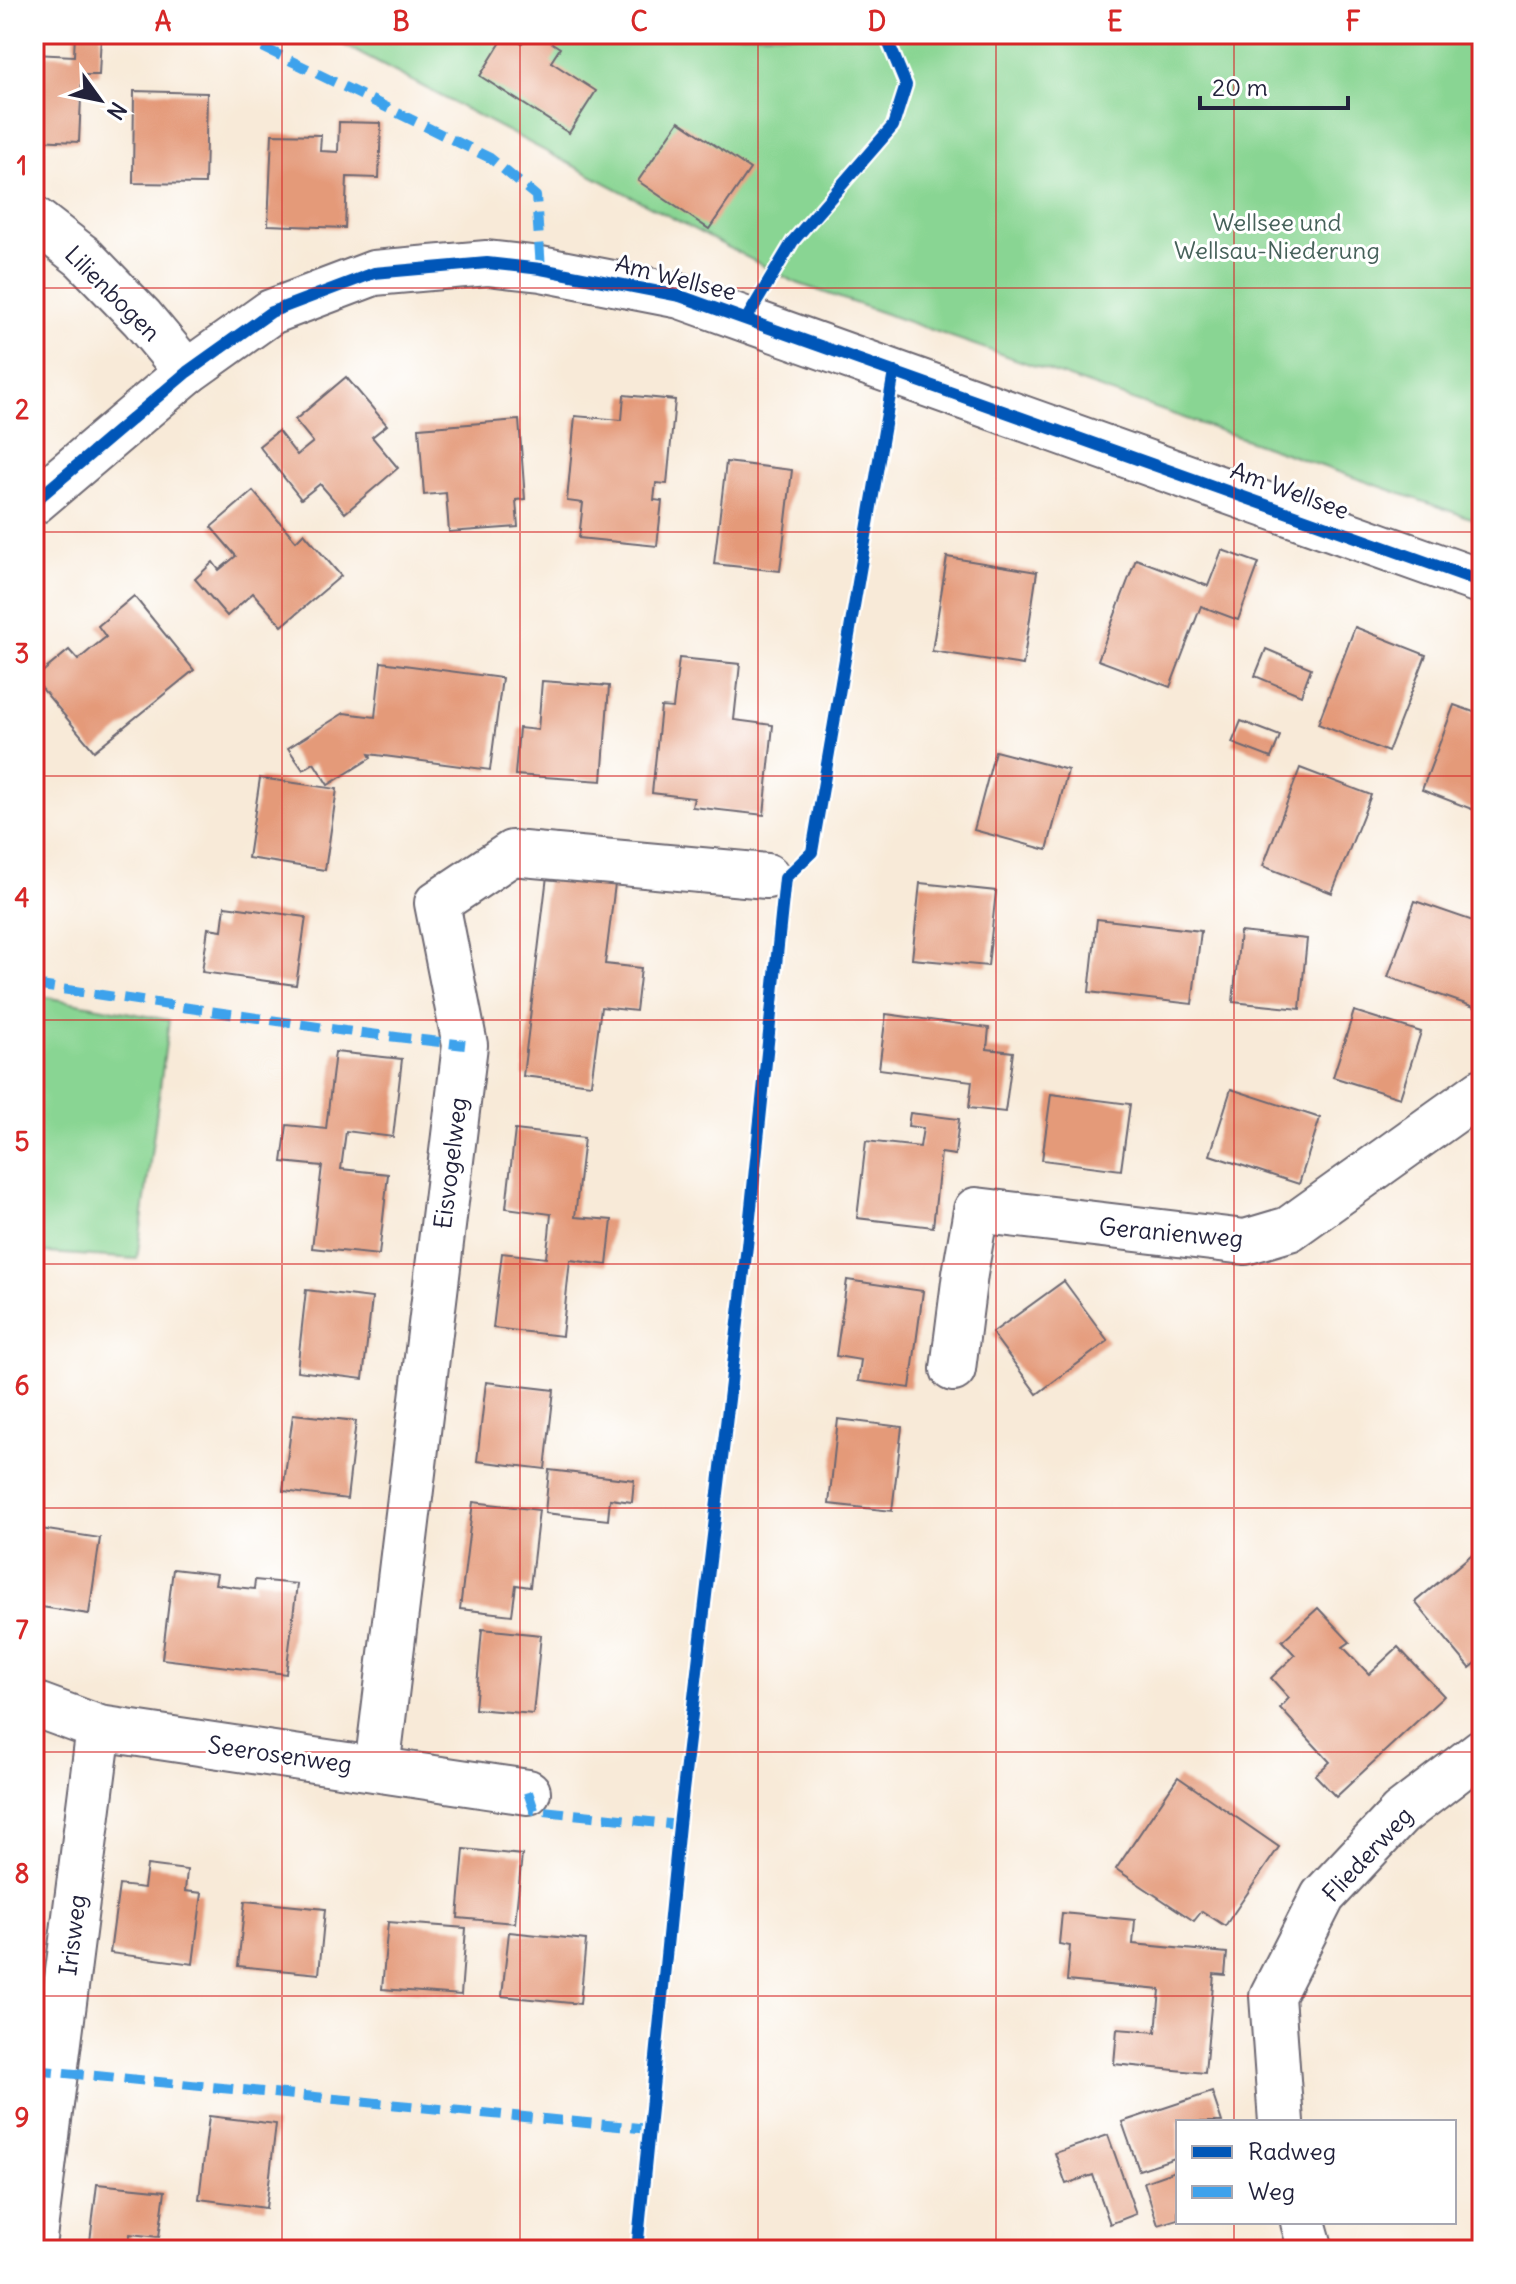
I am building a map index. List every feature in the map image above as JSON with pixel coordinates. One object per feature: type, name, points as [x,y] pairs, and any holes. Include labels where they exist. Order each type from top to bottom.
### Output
[{"type":"street","name":"Lilienbogen","points":[[34,219],[83,257],[142,318],[187,372]]},
{"type":"street","name":"Am Wellsee","points":[[34,502],[187,372],[271,312],[374,273],[487,263],[541,269],[680,296],[1482,582]]},
{"type":"street","name":"Eisvogelweg","points":[[377,1769],[465,1045],[437,903],[512,853],[767,876]]},
{"type":"street","name":"Geranienweg","points":[[953,1369],[976,1210],[1245,1242],[1289,1229],[1482,1091]]},
{"type":"street","name":"Seerosenweg","points":[[34,1704],[99,1728],[528,1792]]},
{"type":"street","name":"Irisweg","points":[[34,2238],[99,1728]]},
{"type":"street","name":"Fliederweg","points":[[1281,2120],[1272,1996],[1323,1896],[1400,1814],[1482,1751]]},
{"type":"street","points":[[1304,2224],[1311,2250]]},
{"type":"green space","name":"Wellsee und Wellsau-Niederung","points":[[323,34],[1482,34],[1482,522],[794,282]]},
{"type":"green space","points":[[34,995],[169,1020],[137,1259],[34,1252]]},
{"type":"building","points":[[75,34],[101,34],[99,75],[82,75],[79,142],[34,140],[34,54],[74,56]]},
{"type":"building","points":[[506,34],[522,43],[527,34],[538,34],[560,48],[551,62],[596,91],[569,133],[480,76]]},
{"type":"building","points":[[134,91],[207,93],[205,184],[133,183]]},
{"type":"building","points":[[679,121],[750,169],[709,229],[638,181]]},
{"type":"building","points":[[339,122],[381,123],[379,178],[347,177],[345,228],[268,225],[272,134],[321,135],[320,151],[338,152]]},
{"type":"building","points":[[346,377],[387,425],[372,437],[398,468],[345,513],[320,484],[301,499],[259,446],[278,431],[297,455],[313,442],[295,420]]},
{"type":"building","points":[[624,395],[675,400],[667,484],[656,483],[654,500],[662,501],[657,546],[579,538],[583,503],[567,501],[575,416],[622,420]]},
{"type":"building","points":[[519,420],[525,499],[516,500],[518,527],[449,532],[446,493],[424,495],[419,428]]},
{"type":"building","points":[[726,462],[792,470],[780,571],[714,564]]},
{"type":"building","points":[[253,491],[296,541],[304,533],[341,576],[282,626],[253,593],[227,616],[195,579],[213,562],[219,570],[236,556],[211,527]]},
{"type":"building","points":[[1222,550],[1259,563],[1238,620],[1201,606],[1170,687],[1098,660],[1136,559],[1208,586]]},
{"type":"building","points":[[947,557],[1037,572],[1023,665],[932,651]]},
{"type":"building","points":[[134,596],[194,670],[94,751],[34,679],[69,650],[78,660],[106,637],[98,626]]},
{"type":"building","points":[[1355,627],[1426,655],[1388,752],[1318,724]]},
{"type":"building","points":[[1266,649],[1311,668],[1301,695],[1255,676]]},
{"type":"building","points":[[679,658],[740,664],[734,720],[773,725],[764,815],[692,807],[694,798],[652,793],[661,707],[673,708]]},
{"type":"building","points":[[381,662],[502,678],[490,770],[369,754],[371,758],[328,785],[314,763],[303,770],[288,748],[344,713],[375,717]]},
{"type":"building","points":[[542,681],[609,686],[602,781],[515,775],[519,728],[538,730]]},
{"type":"building","points":[[1454,705],[1482,715],[1482,813],[1422,790]]},
{"type":"building","points":[[1241,721],[1280,736],[1271,758],[1232,743]]},
{"type":"building","points":[[995,751],[1068,770],[1047,850],[974,830]]},
{"type":"building","points":[[1300,768],[1371,795],[1332,893],[1263,866]]},
{"type":"building","points":[[260,778],[337,789],[325,870],[248,858]]},
{"type":"building","points":[[547,876],[615,884],[605,964],[641,968],[636,1011],[601,1007],[591,1084],[523,1076]]},
{"type":"building","points":[[920,883],[996,891],[988,966],[912,959]]},
{"type":"building","points":[[1415,901],[1482,924],[1474,947],[1482,949],[1480,1009],[1388,977]]},
{"type":"building","points":[[225,906],[306,917],[296,985],[202,972],[208,928],[222,930]]},
{"type":"building","points":[[1097,919],[1201,931],[1192,1004],[1089,992]]},
{"type":"building","points":[[1240,932],[1307,939],[1300,1009],[1233,1002]]},
{"type":"building","points":[[1354,1011],[1421,1032],[1400,1098],[1333,1077]]},
{"type":"building","points":[[886,1014],[989,1028],[987,1049],[1013,1052],[1005,1112],[969,1108],[972,1081],[879,1069]]},
{"type":"building","points":[[335,1052],[402,1059],[393,1137],[346,1131],[341,1169],[388,1174],[379,1255],[312,1248],[322,1166],[282,1162],[287,1125],[326,1129]]},
{"type":"building","points":[[1231,1089],[1320,1118],[1299,1184],[1210,1155]]},
{"type":"building","points":[[1051,1094],[1130,1104],[1121,1170],[1042,1160]]},
{"type":"building","points":[[910,1113],[959,1119],[955,1155],[941,1153],[933,1227],[857,1218],[866,1141],[920,1147],[923,1128],[908,1126]]},
{"type":"building","points":[[515,1130],[584,1138],[575,1217],[612,1220],[607,1265],[570,1260],[562,1336],[493,1328],[502,1253],[546,1258],[549,1235],[551,1214],[506,1208]]},
{"type":"building","points":[[847,1280],[923,1291],[910,1388],[858,1381],[861,1360],[836,1356]]},
{"type":"building","points":[[1064,1281],[1108,1341],[1037,1394],[992,1333]]},
{"type":"building","points":[[306,1290],[372,1298],[363,1379],[297,1371]]},
{"type":"building","points":[[486,1382],[554,1390],[545,1469],[477,1461]]},
{"type":"building","points":[[293,1414],[356,1421],[347,1499],[283,1491]]},
{"type":"building","points":[[838,1419],[902,1427],[892,1511],[829,1504]]},
{"type":"building","points":[[549,1470],[634,1480],[632,1502],[610,1499],[608,1520],[545,1513]]},
{"type":"building","points":[[473,1502],[539,1510],[530,1587],[516,1585],[512,1615],[460,1609]]},
{"type":"building","points":[[34,1528],[100,1538],[89,1614],[34,1606]]},
{"type":"building","points":[[1482,1546],[1482,1658],[1470,1668],[1415,1602]]},
{"type":"building","points":[[173,1569],[217,1574],[215,1584],[235,1587],[254,1589],[255,1580],[297,1584],[286,1674],[162,1659]]},
{"type":"building","points":[[1318,1608],[1350,1642],[1343,1647],[1369,1674],[1398,1647],[1444,1696],[1336,1797],[1315,1775],[1330,1762],[1280,1708],[1289,1698],[1271,1678],[1295,1655],[1282,1641]]},
{"type":"building","points":[[482,1629],[541,1635],[533,1714],[475,1709]]},
{"type":"building","points":[[1178,1777],[1279,1847],[1225,1926],[1202,1911],[1194,1921],[1116,1869]]},
{"type":"building","points":[[464,1849],[522,1855],[515,1923],[458,1918]]},
{"type":"building","points":[[147,1865],[187,1870],[185,1891],[202,1893],[193,1964],[110,1953],[119,1885],[144,1888]]},
{"type":"building","points":[[245,1901],[325,1909],[319,1974],[238,1966]]},
{"type":"building","points":[[1062,1913],[1135,1920],[1133,1944],[1227,1953],[1225,1975],[1214,1974],[1205,2073],[1114,2064],[1117,2029],[1156,2032],[1160,1990],[1067,1981],[1070,1946],[1059,1944]]},
{"type":"building","points":[[388,1922],[466,1928],[461,1995],[382,1989]]},
{"type":"building","points":[[509,1932],[586,1940],[580,2004],[502,1996]]},
{"type":"building","points":[[1212,2092],[1221,2120],[1176,2120],[1176,2158],[1139,2170],[1122,2122]]},
{"type":"building","points":[[209,2116],[276,2124],[266,2208],[199,2199]]},
{"type":"building","points":[[1108,2135],[1136,2214],[1110,2224],[1093,2175],[1066,2184],[1055,2153]]},
{"type":"building","points":[[1176,2171],[1176,2220],[1158,2225],[1144,2182]]},
{"type":"building","points":[[97,2184],[165,2191],[159,2237],[130,2234],[128,2250],[89,2250]]},
{"type":"building","points":[[1261,2242],[1264,2250],[1238,2250],[1238,2249]]},
{"type":"marked path","points":[[236,34],[490,158],[536,196],[541,269]]},
{"type":"marked path","points":[[34,985],[345,1031],[465,1045]]},
{"type":"marked path","points":[[528,1792],[534,1810],[679,1825]]},
{"type":"marked path","points":[[34,2070],[649,2129]]},
{"type":"cycle path","points":[[747,318],[793,241],[893,126],[906,85],[885,34]]},
{"type":"cycle path","points":[[34,502],[187,372],[271,312],[374,273],[487,263],[541,269],[680,296],[1482,582]]},
{"type":"cycle path","points":[[637,2250],[679,1825],[747,1246],[785,878],[812,852],[894,372]]}]
